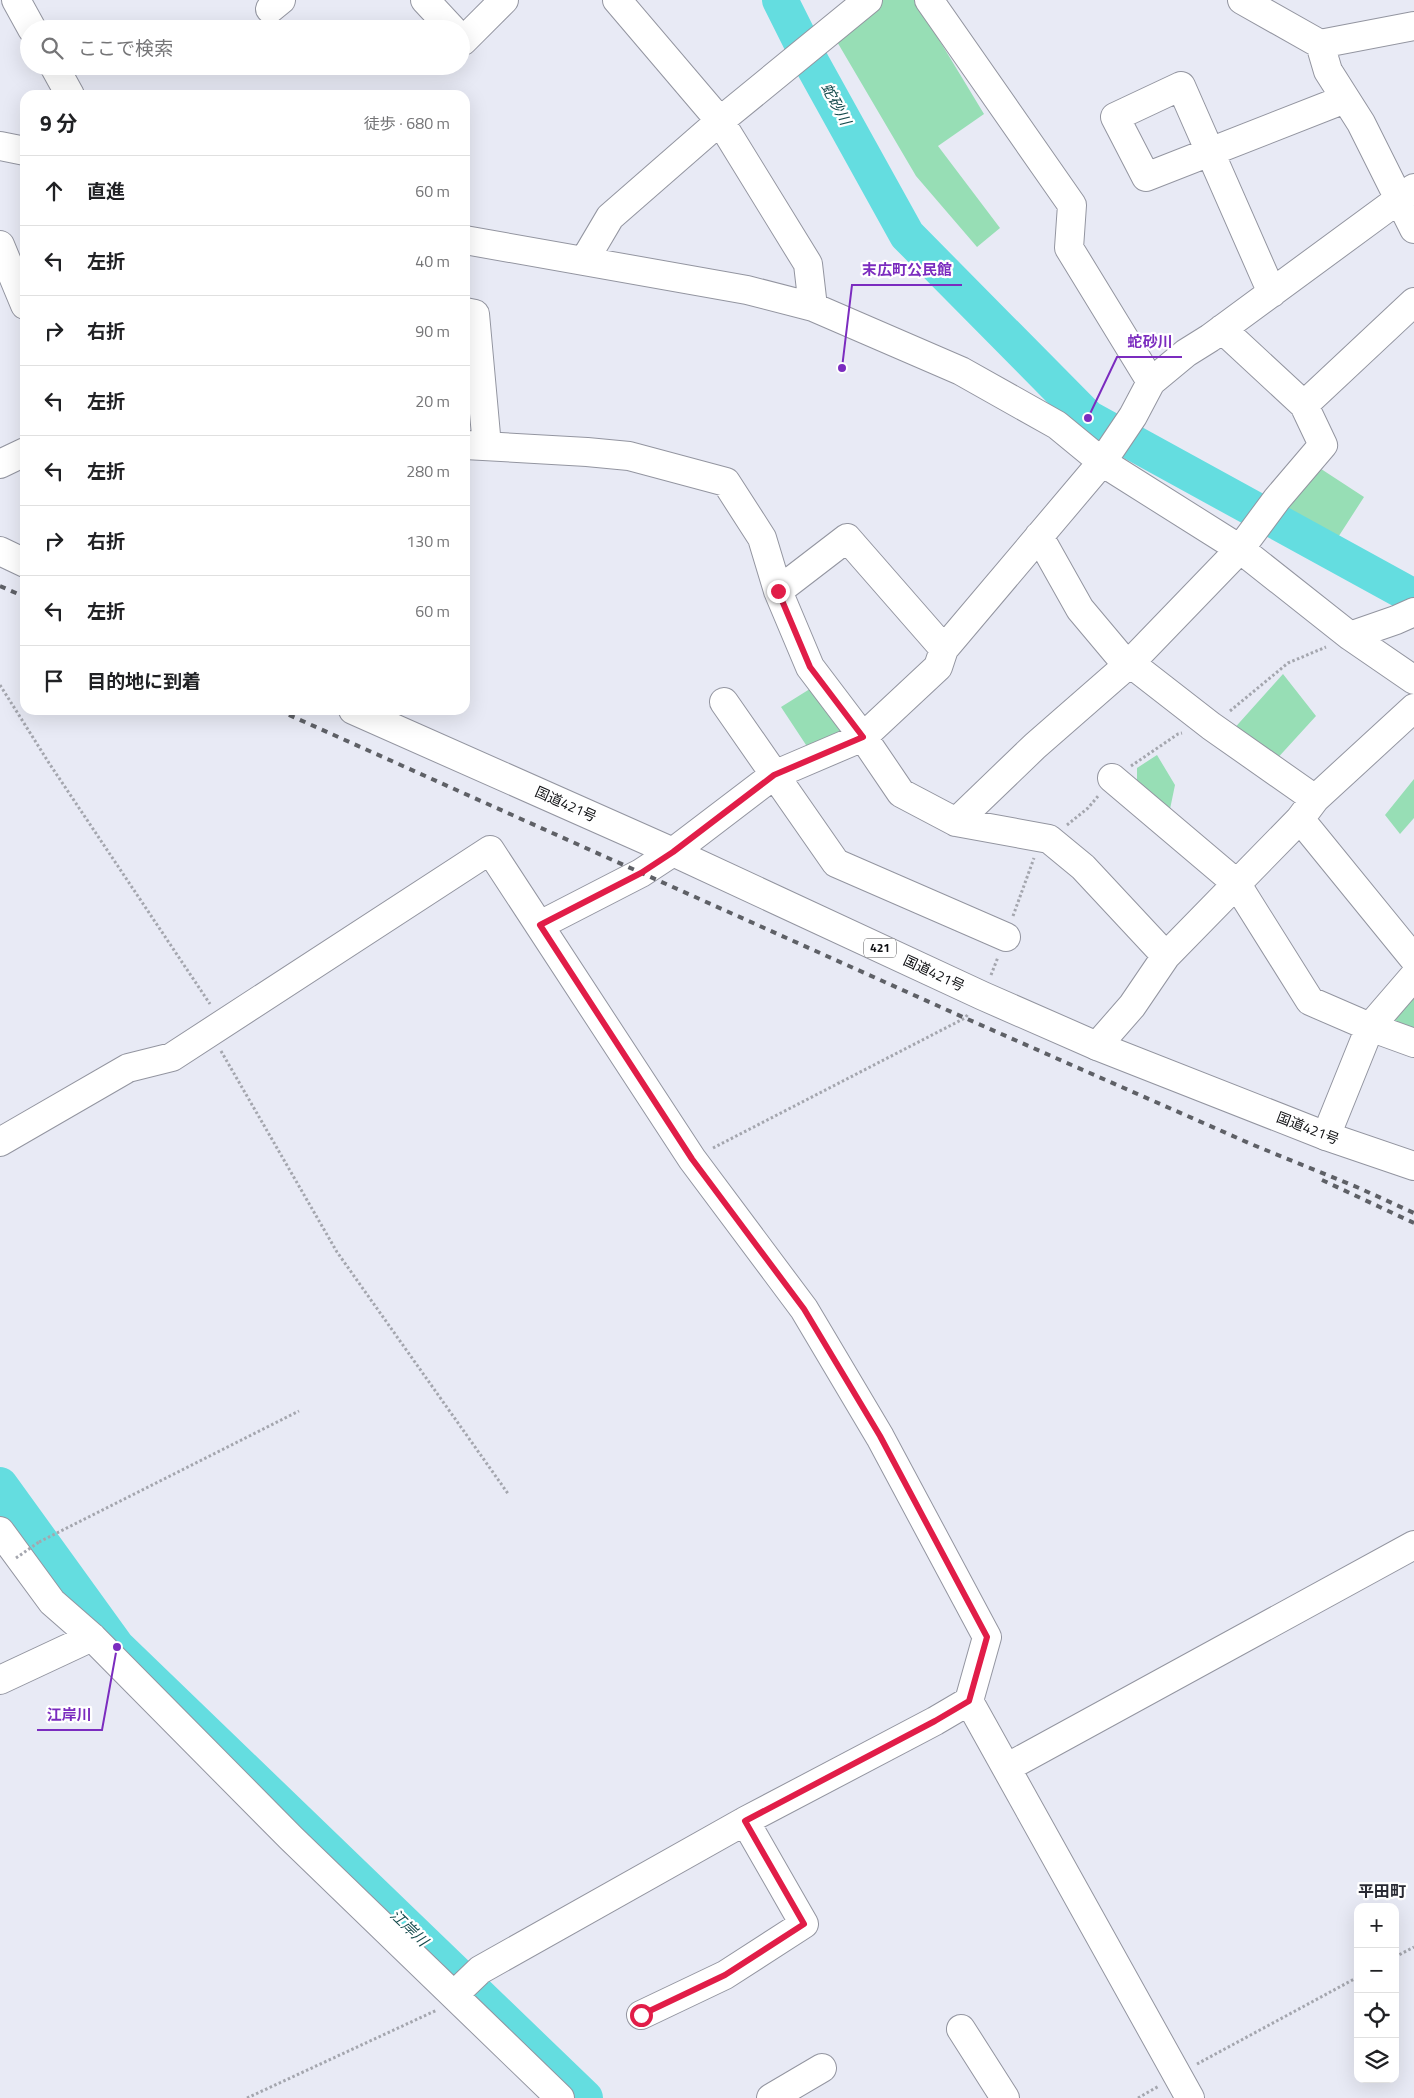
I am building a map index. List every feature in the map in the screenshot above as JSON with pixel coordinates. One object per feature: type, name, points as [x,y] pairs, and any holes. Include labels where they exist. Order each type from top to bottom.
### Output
[{"type":"main road","points":[[16,0],[27,20]]},
{"type":"main road","points":[[425,0],[444,20]]},
{"type":"main road","points":[[470,34],[504,0]]},
{"type":"main road","points":[[617,0],[720,121],[808,264],[812,307]]},
{"type":"main road","points":[[584,261],[610,217],[720,121],[868,0]]},
{"type":"main road","points":[[929,0],[1072,205],[1068,248],[1152,382]]},
{"type":"main road","points":[[1242,0],[1320,44],[1414,26]]},
{"type":"main road","points":[[1320,44],[1328,71],[1406,194],[1414,229]]},
{"type":"main road","points":[[59,75],[67,90]]},
{"type":"main road","points":[[1272,293],[1210,151],[1345,99]]},
{"type":"main road","points":[[0,146],[20,150]]},
{"type":"main road","points":[[540,925],[641,873],[673,852],[774,775],[863,737],[938,667],[944,648],[1102,462],[1133,416],[1152,382],[1186,353],[1272,293],[1406,194]]},
{"type":"main road","points":[[470,241],[747,290],[812,307],[961,371],[1057,425],[1102,462],[1240,549],[1350,636],[1414,680]]},
{"type":"main road","points":[[0,245],[20,293]]},
{"type":"main road","points":[[1304,404],[1414,302]]},
{"type":"main road","points":[[470,313],[475,314],[476,445],[629,456],[726,482],[762,538],[778,591],[810,667],[863,737],[901,793],[956,822],[1050,839],[1084,867],[1166,956]]},
{"type":"main road","points":[[956,822],[1034,746],[1128,664],[1240,549],[1277,499],[1323,445],[1304,404],[1222,329]]},
{"type":"main road","points":[[0,464],[20,454]]},
{"type":"main road","points":[[1039,536],[1080,610],[1128,664],[1211,726],[1307,809],[1414,959]]},
{"type":"main road","points":[[778,591],[847,538],[944,648]]},
{"type":"main road","points":[[0,551],[20,561]]},
{"type":"main road","points":[[1350,636],[1405,616]]},
{"type":"main road","points":[[724,702],[836,863],[1006,937]]},
{"type":"main road","points":[[1097,1046],[1132,1006],[1166,956],[1307,809],[1414,708]]},
{"type":"main road","name":"国道421号","points":[[364,715],[673,852],[982,996],[1097,1046],[1326,1136],[1414,1166]]},
{"type":"main road","points":[[1112,778],[1236,883],[1310,1001],[1370,1027],[1414,1043]]},
{"type":"main road","points":[[0,1142],[128,1068],[172,1057],[490,850],[692,1159],[804,1309],[880,1436],[987,1637],[969,1701],[935,1721],[745,1821],[489,1965],[463,1987]]},
{"type":"main road","points":[[1326,1136],[1370,1027],[1414,976]]},
{"type":"main road","points":[[0,1531],[52,1602],[92,1637],[291,1838],[463,1987],[560,2098]]},
{"type":"main road","points":[[1008,1767],[1414,1545]]},
{"type":"main road","points":[[0,1680],[92,1637]]},
{"type":"main road","points":[[969,1701],[1008,1767],[1184,2087]]},
{"type":"main road","points":[[641,2015],[725,1975],[804,1924],[745,1821]]},
{"type":"main road","points":[[961,2029],[1005,2098]]},
{"type":"main road","points":[[771,2098],[822,2068]]},
{"type":"path","points":[[0,685],[217,1028],[337,1252],[509,1495]]},
{"type":"path","points":[[692,1159],[965,1018]]},
{"type":"path","points":[[16,1558],[39,1542],[299,1411]]},
{"type":"path","points":[[1399,1955],[1414,1947]]},
{"type":"path","points":[[1184,2087],[1354,1980]]},
{"type":"path","points":[[247,2098],[444,2006],[463,1987]]},
{"type":"green space","points":[[882,0],[915,0],[984,114],[938,146],[1000,228],[977,247],[916,176],[836,40]]},
{"type":"green space","points":[[1315,465],[1364,497],[1335,542],[1286,510]]},
{"type":"green space","points":[[1283,674],[1316,716],[1274,762],[1231,732]]},
{"type":"green space","points":[[813,687],[845,727],[840,742],[812,754],[781,707]]},
{"type":"green space","points":[[1157,755],[1175,785],[1170,809],[1137,783],[1137,768]]},
{"type":"green space","points":[[1414,779],[1414,818],[1400,834],[1385,815]]},
{"type":"green space","points":[[1414,993],[1414,1035],[1397,1029],[1394,1016]]},
{"type":"waterway","name":"蛇砂川","points":[[780,0],[810,60],[907,235],[1088,418],[1414,597]]},
{"type":"waterway","name":"江岸川","points":[[0,1485],[117,1647],[585,2098]]},
{"type":"railway","points":[[0,586],[20,595]]},
{"type":"railway","points":[[289,715],[965,1018],[1251,1144],[1359,1188],[1414,1213]]},
{"type":"railway","points":[[1322,1180],[1414,1223]]},
{"type":"place","name":"末広町公民館","points":[[842,368]]},
{"type":"place","name":"蛇砂川","points":[[1088,418]]},
{"type":"place","name":"江岸川","points":[[117,1647]]},
{"type":"district","name":"平田町","points":[[1382,1891]]},
{"type":"route","points":[[641,2015],[725,1975],[804,1924],[745,1821],[935,1721],[969,1701],[987,1637],[880,1436],[804,1309],[692,1159],[540,925],[641,873],[673,852],[774,775],[863,737],[810,667],[778,591]]}]
